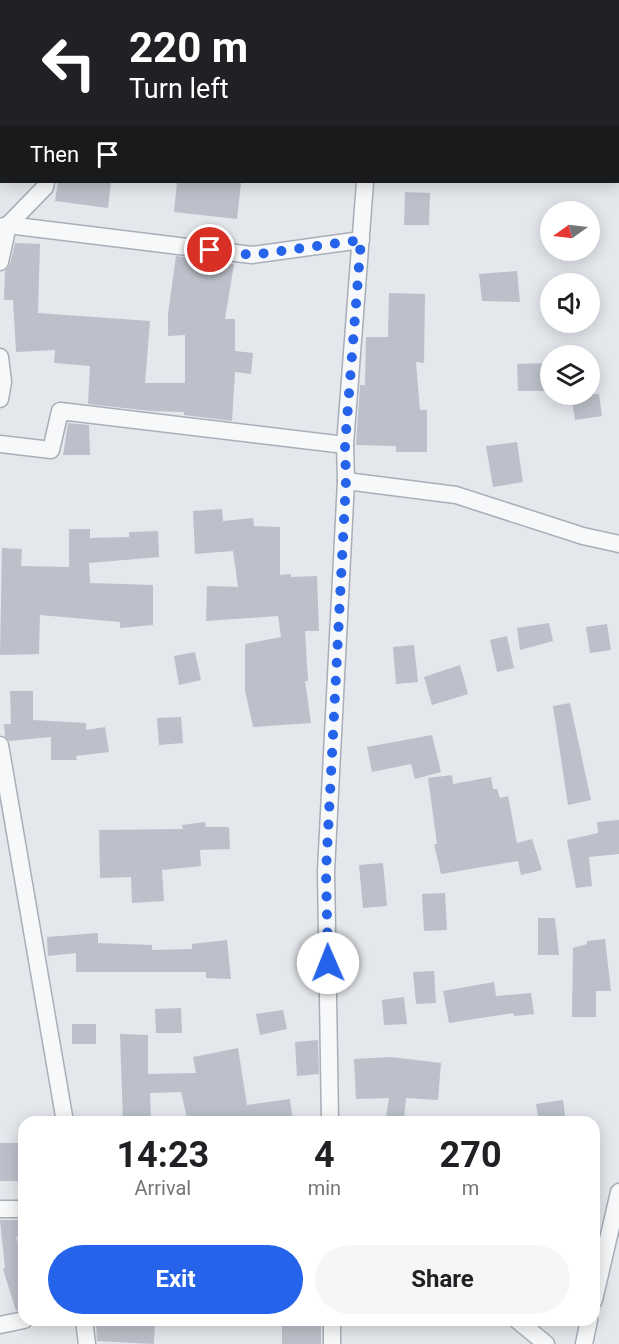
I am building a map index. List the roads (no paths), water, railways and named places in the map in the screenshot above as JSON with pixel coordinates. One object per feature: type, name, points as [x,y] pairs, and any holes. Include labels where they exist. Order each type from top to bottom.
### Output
[{"type":"street","points":[[0,262],[4,226],[45,187],[46,183]]},
{"type":"street","points":[[330,1116],[326,872],[346,481],[345,445],[365,183]]},
{"type":"street","points":[[4,226],[252,255],[361,240]]},
{"type":"street","points":[[0,357],[3,382],[0,399]]},
{"type":"street","points":[[0,444],[51,450],[60,411],[345,445]]},
{"type":"street","points":[[346,481],[456,495],[584,536],[619,544]]},
{"type":"street","points":[[0,745],[64,1116]]},
{"type":"street","points":[[600,1274],[619,1192]]},
{"type":"street","points":[[0,1209],[18,1209]]},
{"type":"street","points":[[0,1325],[18,1321]]},
{"type":"street","points":[[85,1326],[87,1344]]},
{"type":"street","points":[[332,1326],[332,1344]]},
{"type":"street","points":[[524,1326],[546,1344]]},
{"type":"street","points":[[584,1344],[588,1326]]}]
